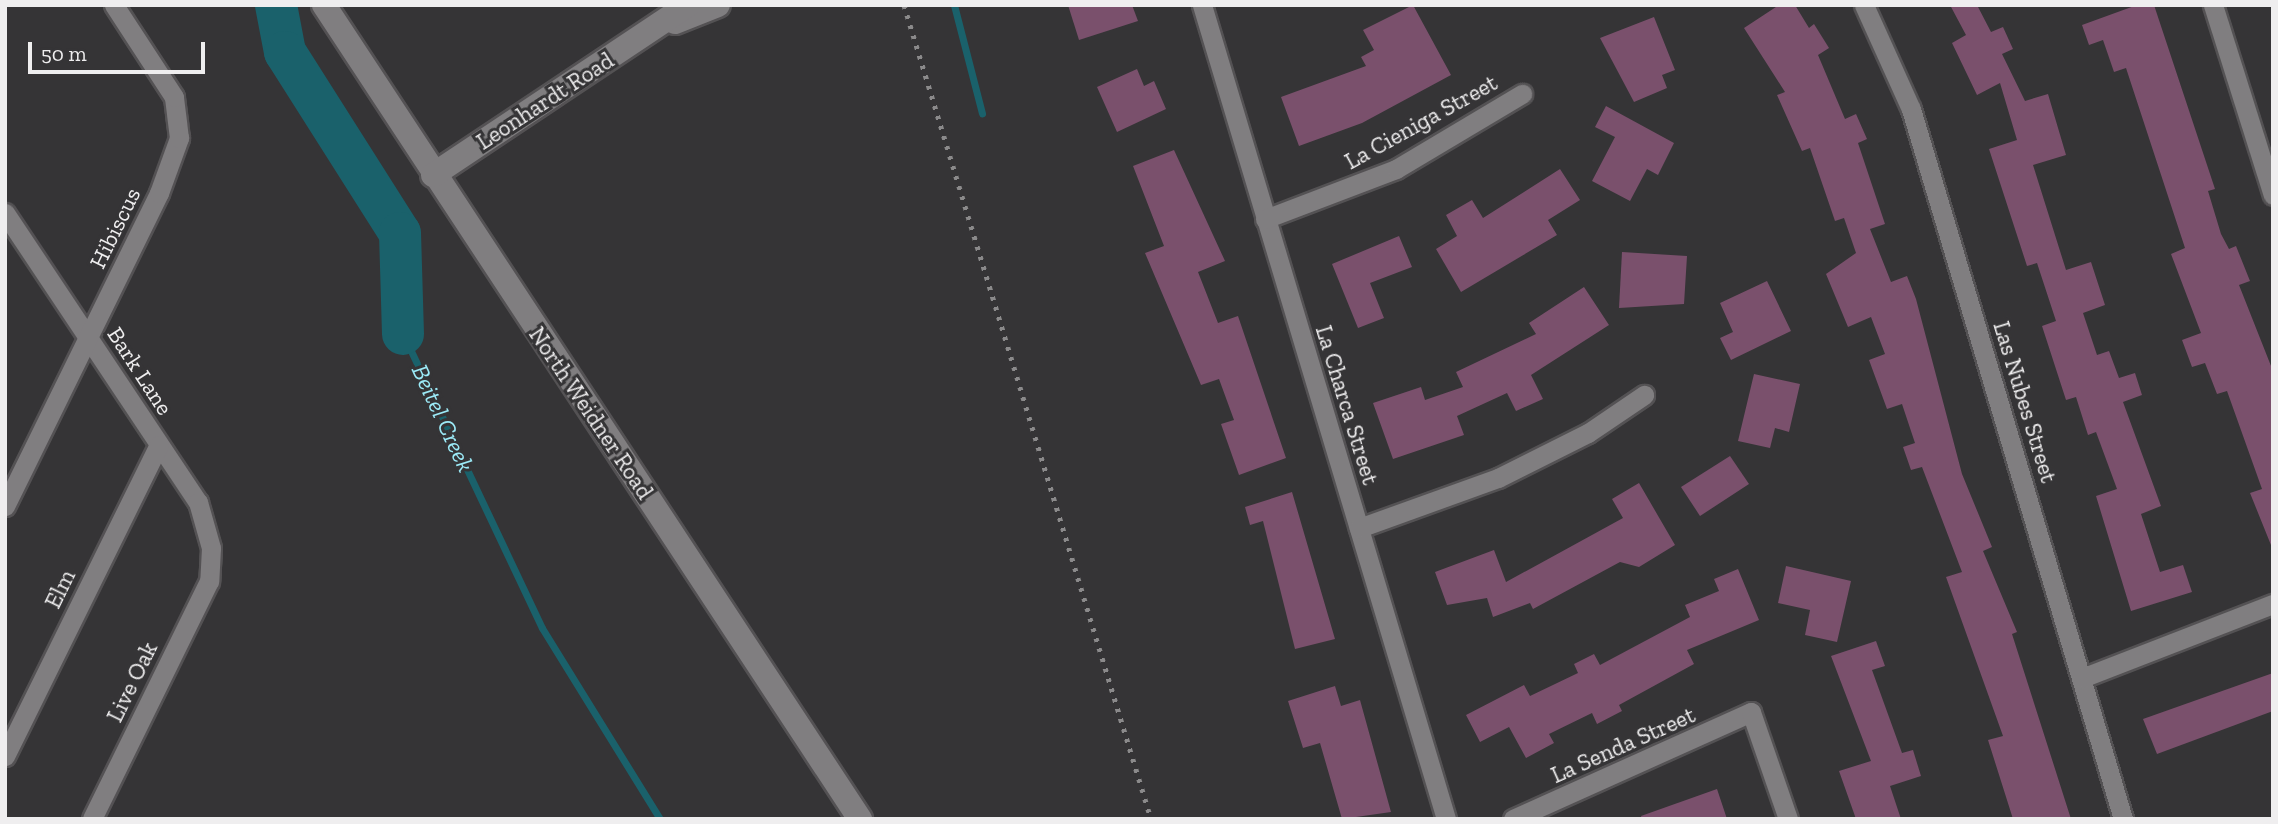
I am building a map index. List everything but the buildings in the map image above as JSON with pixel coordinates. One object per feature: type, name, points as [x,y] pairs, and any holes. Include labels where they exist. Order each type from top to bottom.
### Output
[{"type":"street","name":"Hibiscus","points":[[5,506],[159,193],[179,138],[174,97],[114,5]]},
{"type":"street","name":"North Weidner Road","points":[[324,5],[860,819]]},
{"type":"street","name":"Leonhardt Road","points":[[433,174],[658,28],[688,5]]},
{"type":"street","name":"Leonhardt Road","points":[[658,28],[718,5]]},
{"type":"street","name":"La Charca Street","points":[[1202,5],[1446,819]]},
{"type":"street","name":"Las Nubes Street","points":[[1864,5],[1911,109],[2123,819]]},
{"type":"street","points":[[2213,5],[2270,175],[2273,195]]},
{"type":"street","name":"La Cieniga Street","points":[[1265,219],[1396,169],[1522,94]]},
{"type":"street","name":"Bark Lane","points":[[5,213],[198,502],[211,566]]},
{"type":"street","points":[[1359,528],[1497,478],[1588,433],[1644,395]]},
{"type":"street","name":"Elm","points":[[5,755],[159,444]]},
{"type":"street","name":"Live Oak","points":[[92,819],[211,566]]},
{"type":"street","points":[[2082,678],[2273,604]]},
{"type":"street","name":"La Senda Street","points":[[1513,819],[1751,712],[1788,819]]},
{"type":"waterway","name":"Beitel Creek","points":[[276,5],[285,52],[400,233],[403,334]]},
{"type":"waterway","points":[[954,5],[982,113]]},
{"type":"waterway","name":"Beitel Creek","points":[[403,334],[542,628],[660,819]]},
{"type":"railway","points":[[904,5],[1151,819]]}]
